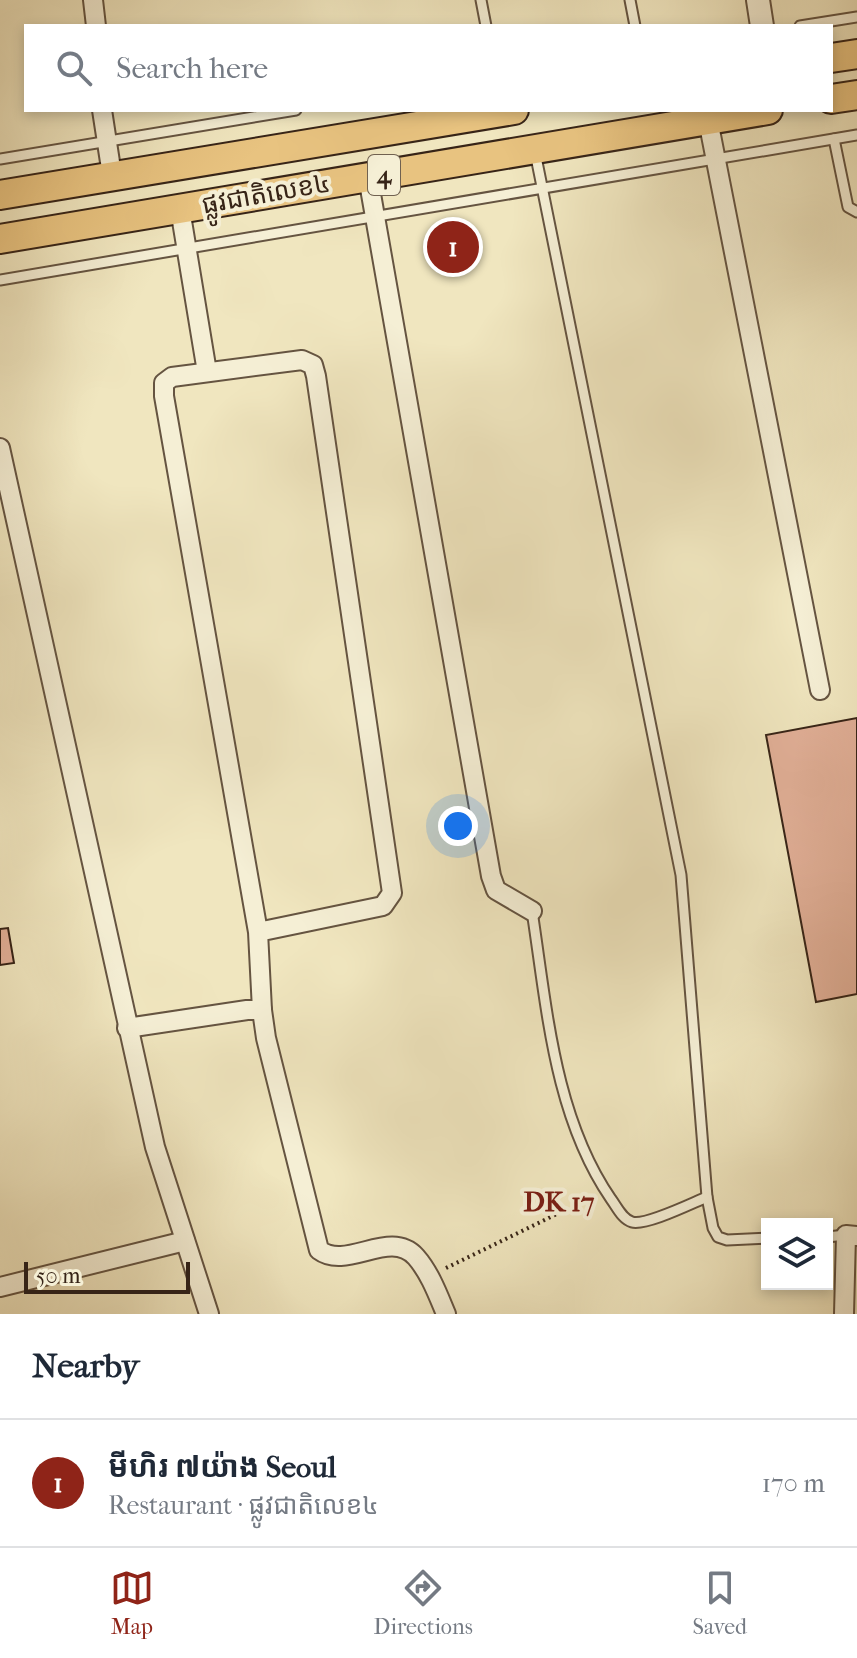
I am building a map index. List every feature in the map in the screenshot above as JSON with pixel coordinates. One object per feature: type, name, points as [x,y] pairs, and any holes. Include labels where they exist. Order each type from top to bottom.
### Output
[{"type":"highway","points":[[833,58],[857,54]]},
{"type":"highway","points":[[833,99],[857,95]]},
{"type":"highway","name":"ផ្លូវជាតិលេខ៤","points":[[0,195],[502,112]]},
{"type":"highway","name":"ផ្លូវជាតិលេខ៤","points":[[0,239],[756,112]]},
{"type":"street","points":[[93,0],[96,24]]},
{"type":"street","points":[[758,0],[762,24]]},
{"type":"street","points":[[102,112],[112,175]]},
{"type":"street","points":[[708,120],[820,690]]},
{"type":"street","points":[[368,177],[491,876],[496,890],[532,911]]},
{"type":"street","points":[[180,209],[207,372]]},
{"type":"street","points":[[258,932],[383,906],[392,893],[313,365],[302,360],[172,377],[164,383],[164,396],[258,932],[262,1010],[319,1250],[327,1256],[338,1257],[388,1247],[415,1255],[446,1314]]},
{"type":"street","points":[[0,448],[155,1147],[209,1314]]},
{"type":"street","points":[[127,1028],[262,1010]]},
{"type":"street","points":[[843,1236],[844,1314]]},
{"type":"street","points":[[0,1287],[185,1241]]},
{"type":"lane","points":[[481,0],[486,24]]},
{"type":"lane","points":[[630,0],[635,24]]},
{"type":"lane","points":[[813,24],[857,17]]},
{"type":"lane","points":[[0,159],[284,112]]},
{"type":"lane","points":[[0,280],[857,135]]},
{"type":"lane","points":[[834,139],[848,207],[857,212]]},
{"type":"lane","points":[[535,149],[681,875],[707,1197],[713,1228],[718,1237],[727,1240],[761,1238]]},
{"type":"lane","points":[[532,911],[562,1089],[583,1149],[608,1194],[623,1216],[632,1222],[645,1221],[707,1197]]},
{"type":"path","points":[[429,1277],[563,1211]]},
{"type":"building","points":[[857,718],[857,994],[816,1002],[766,735]]},
{"type":"building","points":[[8,928],[14,963],[0,965],[0,929]]},
{"type":"place","name":"មីហិរ ៧យ៉ាង Seoul","points":[[453,247]]},
{"type":"district","name":"DK 17","points":[[559,1201]]}]
